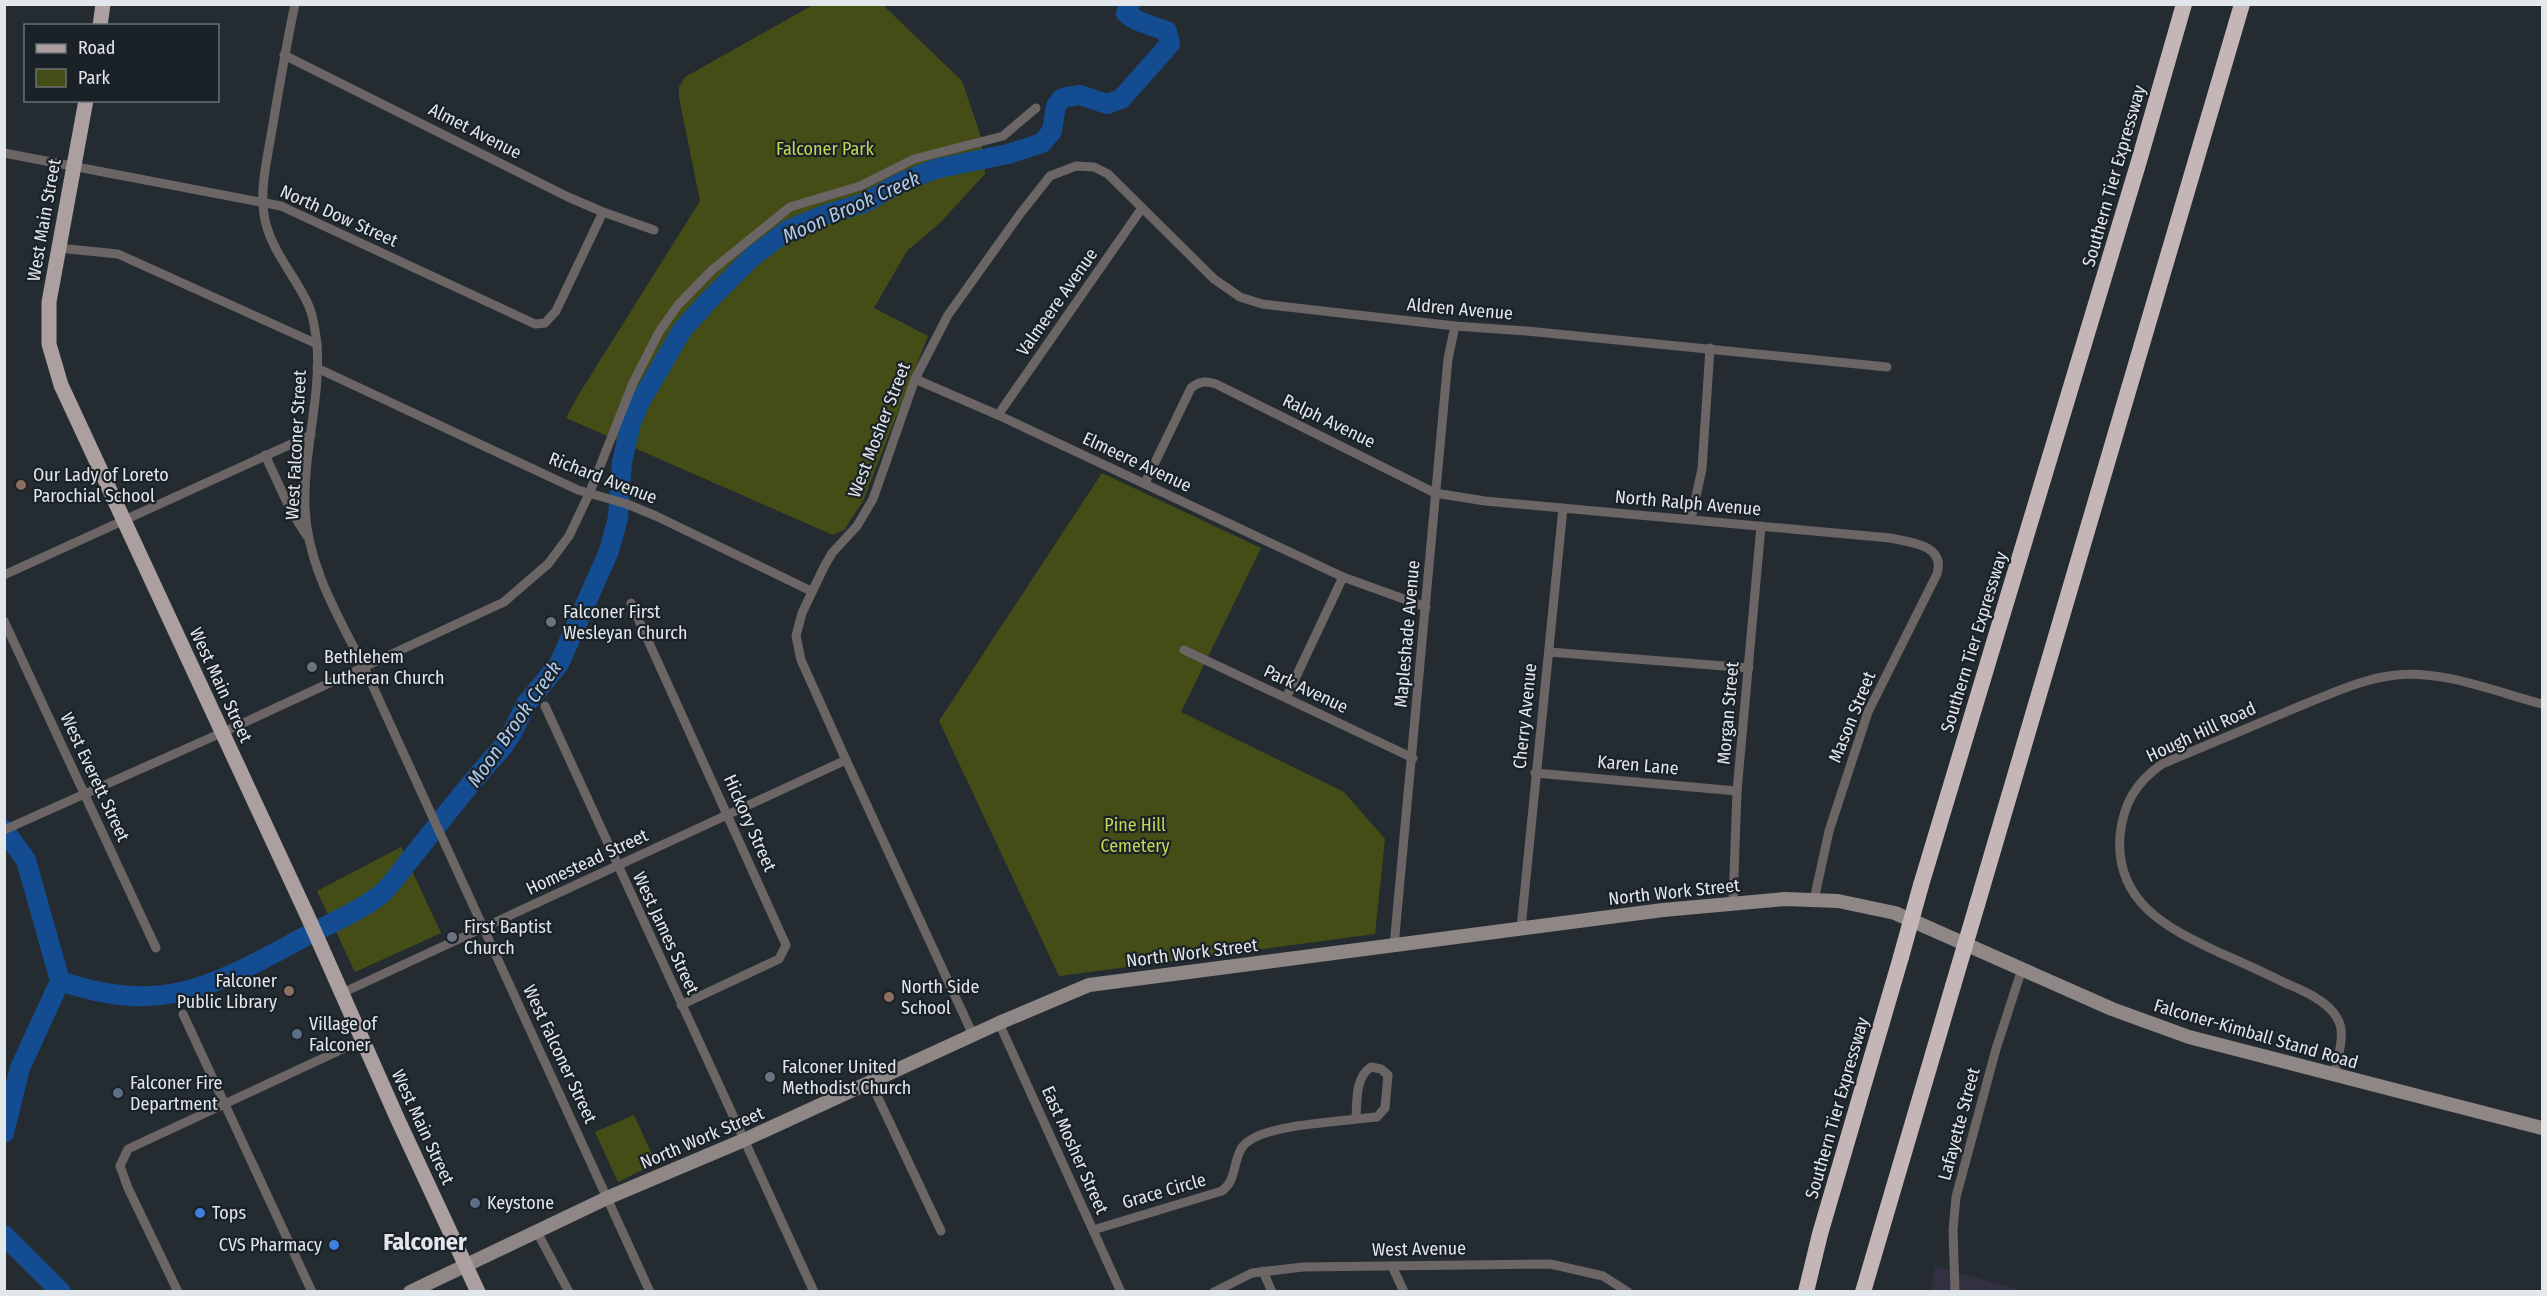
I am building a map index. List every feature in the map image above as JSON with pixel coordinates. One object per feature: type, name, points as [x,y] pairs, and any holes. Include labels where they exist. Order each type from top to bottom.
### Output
[{"type":"highway","name":"Southern Tier Expressway","points":[[1806,1292],[1820,1234],[1921,885],[2136,172],[2184,4]]},
{"type":"highway","points":[[1865,1285],[2242,4]]},
{"type":"main road","points":[[100,24],[104,4]]},
{"type":"main road","name":"West Main Street","points":[[86,102],[49,302],[49,344],[61,385],[308,917],[478,1292]]},
{"type":"street","name":"West Falconer Street","points":[[295,4],[284,55],[265,171],[263,201],[265,222],[272,243],[308,304],[313,318],[317,345],[305,506],[308,537],[317,570],[330,601],[364,667],[650,1292]]},
{"type":"street","name":"Almet Avenue","points":[[284,55],[603,213],[654,230]]},
{"type":"street","points":[[4,830],[222,733],[504,602],[558,553],[569,536],[589,494],[633,383],[659,332],[678,305],[712,270],[790,207],[860,186],[914,159],[1003,136],[1036,108]]},
{"type":"street","name":"North Dow Street","points":[[4,153],[263,201],[300,213],[524,320],[545,323],[556,311],[603,213]]},
{"type":"street","name":"Aldren Avenue","points":[[1082,165],[1094,167],[1108,174],[1214,279],[1240,297],[1262,304],[1455,327],[1527,331],[1887,367]]},
{"type":"street","name":"West Mosher Street","points":[[973,1035],[797,648],[797,626],[811,591],[832,553],[857,526],[873,499],[915,379],[948,315],[1042,184],[1059,170],[1082,165]]},
{"type":"street","name":"Valmeere Avenue","points":[[998,415],[1142,208]]},
{"type":"street","points":[[58,248],[118,254],[317,345]]},
{"type":"street","name":"Mapleshade Avenue","points":[[1394,946],[1448,359],[1455,327]]},
{"type":"street","points":[[1691,519],[1701,469],[1710,348]]},
{"type":"street","name":"Richard Avenue","points":[[317,368],[589,494],[627,504],[811,591]]},
{"type":"street","name":"Elmeere Avenue","points":[[915,379],[1145,483],[1343,577],[1426,607]]},
{"type":"street","name":"Ralph Avenue","points":[[1145,483],[1191,388],[1197,383],[1208,381],[1436,493]]},
{"type":"street","points":[[4,575],[311,435]]},
{"type":"street","points":[[266,455],[291,511],[308,537]]},
{"type":"street","name":"North Ralph Avenue","points":[[1436,493],[1485,501],[1890,538],[1923,545],[1935,554]]},
{"type":"street","name":"Cherry Avenue","points":[[1521,928],[1563,508]]},
{"type":"street","name":"Morgan Street","points":[[1733,903],[1737,790],[1761,526]]},
{"type":"street","name":"Mason Street","points":[[1814,900],[1829,831],[1856,743],[1868,712],[1937,574],[1939,567],[1935,554]]},
{"type":"street","points":[[1286,698],[1343,577]]},
{"type":"street","name":"Hickory Street","points":[[631,603],[785,940],[785,952],[779,959],[681,1005]]},
{"type":"street","name":"West Everett Street","points":[[4,621],[156,948]]},
{"type":"street","name":"Park Avenue","points":[[1184,650],[1413,758]]},
{"type":"street","points":[[1549,652],[1749,668]]},
{"type":"street","name":"Hough Hill Road","points":[[2334,1076],[2342,1030],[2337,1017],[2322,1003],[2302,990],[2181,935],[2156,919],[2140,903],[2127,878],[2120,842],[2126,807],[2134,790],[2145,776],[2162,764],[2284,713],[2371,680],[2396,675],[2421,675],[2458,681],[2542,704]]},
{"type":"street","name":"West James Street","points":[[545,706],[814,1292]]},
{"type":"street","name":"Homestead Street","points":[[342,993],[846,760]]},
{"type":"street","name":"Karen Lane","points":[[1536,773],[1737,790]]},
{"type":"street","name":"North Work Street","points":[[410,1292],[607,1198],[744,1140],[999,1023],[1089,985],[1521,928],[1733,903],[1838,901],[1895,913],[1970,945]]},
{"type":"street","name":"Falconer-Kimball Stand Road","points":[[1970,945],[2112,1008],[2189,1037],[2542,1128]]},
{"type":"street","name":"Lafayette Street","points":[[1955,1292],[1953,1230],[1956,1197],[1996,1049],[2022,969]]},
{"type":"street","points":[[183,1014],[312,1292]]},
{"type":"street","name":"East Mosher Street","points":[[999,1023],[1121,1292]]},
{"type":"street","points":[[177,1292],[128,1188],[120,1166],[124,1154],[128,1149],[362,1040]]},
{"type":"street","name":"Grace Circle","points":[[1093,1230],[1222,1191],[1228,1186],[1241,1149],[1258,1136],[1278,1130],[1377,1117],[1385,1108],[1389,1081],[1385,1072],[1371,1067],[1360,1077],[1356,1119]]},
{"type":"street","points":[[871,1083],[941,1231]]},
{"type":"street","points":[[537,1232],[569,1292]]},
{"type":"street","name":"West Avenue","points":[[1214,1292],[1252,1273],[1303,1267],[1550,1264],[1603,1276],[1626,1290]]},
{"type":"street","points":[[1392,1266],[1404,1292]]},
{"type":"street","points":[[1263,1271],[1272,1292]]},
{"type":"shaded area","points":[[1935,1266],[2022,1291],[1931,1292]]},
{"type":"green space","name":"Falconer Park","points":[[813,5],[883,5],[962,81],[981,137],[985,174],[939,224],[907,251],[874,308],[928,336],[863,501],[844,530],[833,535],[566,418],[700,201],[679,97],[679,87],[685,77]]},
{"type":"green space","name":"Pine Hill Cemetery","points":[[1102,473],[1261,548],[1181,712],[1344,792],[1385,839],[1375,934],[1059,976],[939,721]]},
{"type":"green space","points":[[401,847],[441,933],[355,972],[317,891]]},
{"type":"green space","points":[[634,1115],[656,1163],[618,1182],[595,1132]]},
{"type":"waterway","name":"Moon Brook Creek","points":[[60,981],[96,991],[129,996],[159,995],[187,990],[214,982],[242,969],[353,912],[384,891],[502,748],[526,704],[559,664],[609,551],[618,518],[622,462],[631,423],[639,404],[682,330],[752,257],[788,230],[824,215],[864,203],[900,183],[935,169],[1008,154],[1042,143],[1052,131],[1056,106],[1061,99],[1066,97],[1080,95],[1107,104],[1121,99],[1170,44],[1167,31],[1140,22],[1126,13],[1130,4]]},
{"type":"waterway","name":"Moon Brook Creek","points":[[4,830],[26,860],[60,981],[20,1068],[4,1133]]},
{"type":"waterway","points":[[4,1235],[61,1292]]},
{"type":"place","name":"Our Lady of Loreto Parochial School","points":[[21,485]]},
{"type":"place","name":"Falconer First Wesleyan Church","points":[[551,622]]},
{"type":"place","name":"Bethlehem Lutheran Church","points":[[312,667]]},
{"type":"place","name":"First Baptist Church","points":[[452,937]]},
{"type":"place","name":"Falconer Public Library","points":[[289,991]]},
{"type":"place","name":"North Side School","points":[[889,997]]},
{"type":"place","name":"Village of Falconer","points":[[297,1034]]},
{"type":"place","name":"Falconer United Methodist Church","points":[[770,1077]]},
{"type":"place","name":"Falconer Fire Department","points":[[118,1093]]},
{"type":"place","name":"Keystone","points":[[475,1203]]},
{"type":"place","name":"Tops","points":[[200,1213]]},
{"type":"place","name":"CVS Pharmacy","points":[[334,1245]]},
{"type":"district","name":"Falconer","points":[[425,1242]]}]
